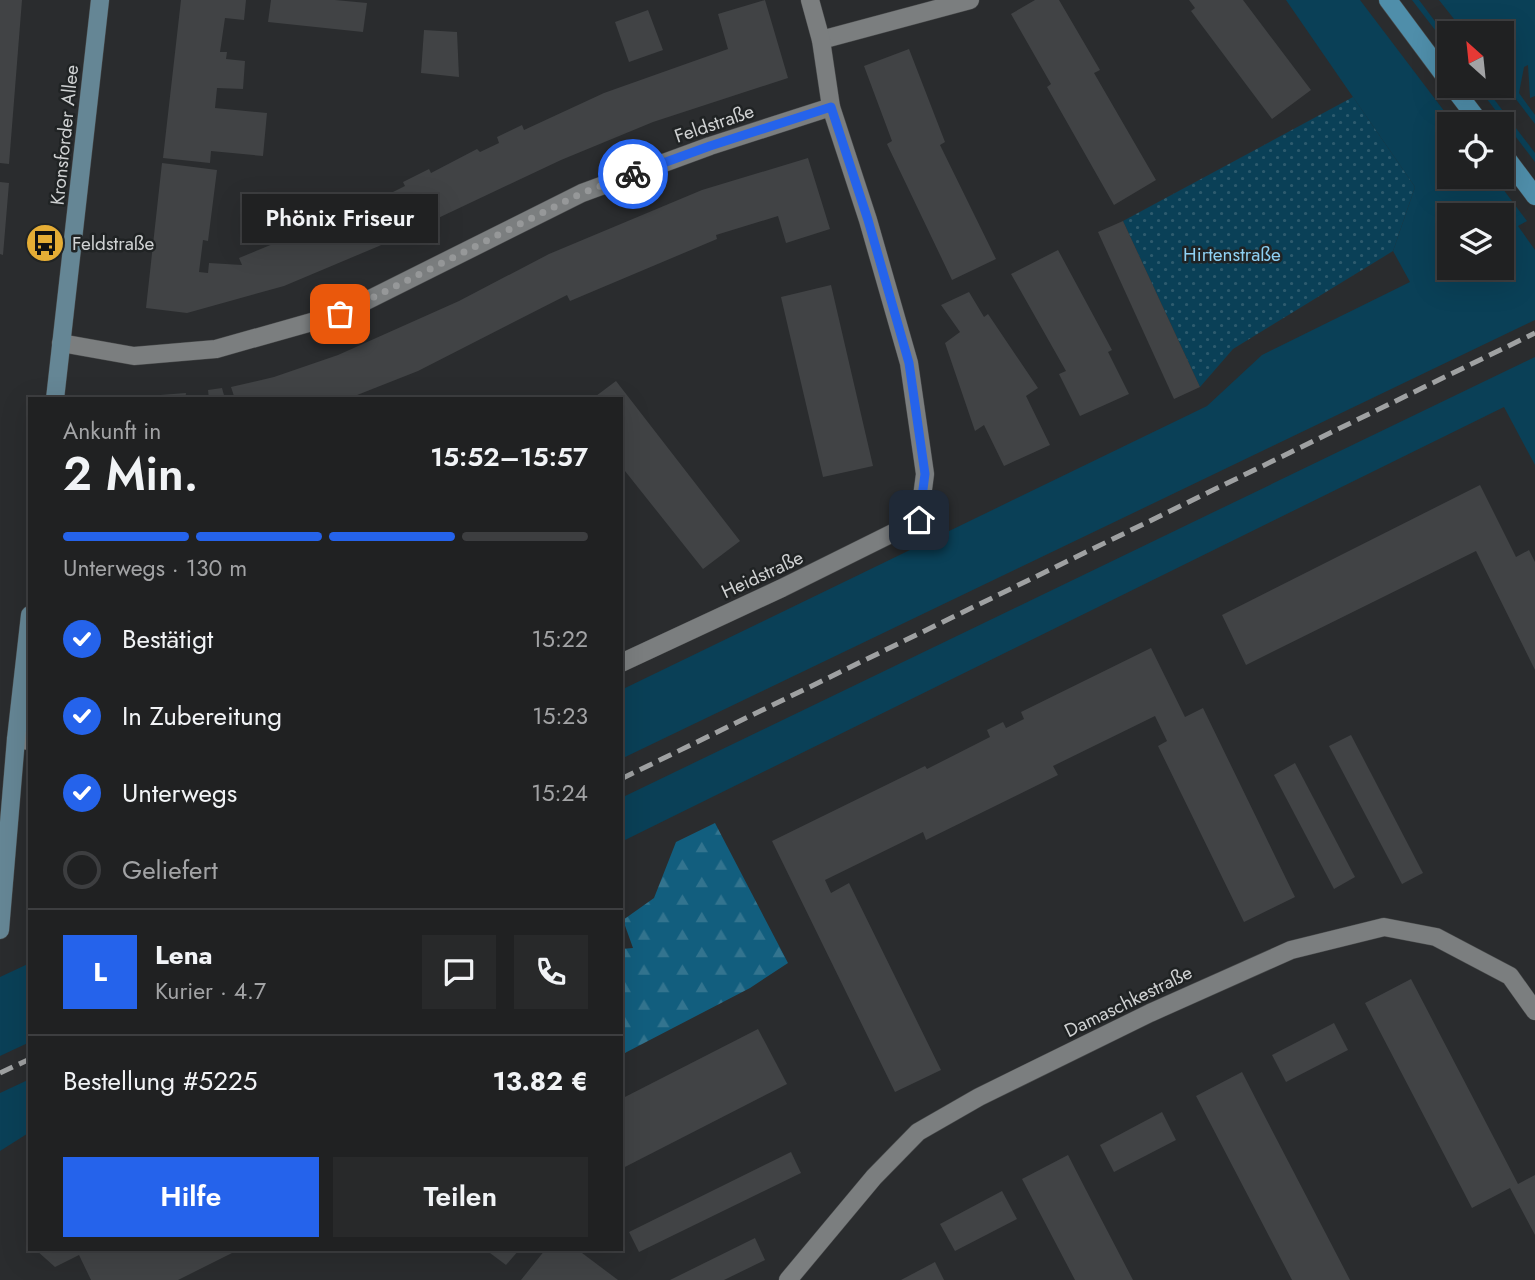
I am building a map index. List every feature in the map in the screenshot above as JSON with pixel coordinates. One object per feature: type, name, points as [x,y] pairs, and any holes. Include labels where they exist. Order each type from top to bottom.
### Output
[{"type":"main road","name":"Kronsforder Allee","points":[[55,397],[100,0]]},
{"type":"main road","points":[[1388,0],[1437,66]]},
{"type":"main road","points":[[1461,98],[1472,112]]},
{"type":"main road","points":[[1514,168],[1535,197]]},
{"type":"main road","points":[[0,930],[23,740],[28,651]]},
{"type":"street","points":[[810,0],[821,40],[831,107]]},
{"type":"street","points":[[821,40],[970,0]]},
{"type":"street","name":"Feldstraße","points":[[61,343],[134,356],[216,349],[340,314],[582,193],[710,146],[831,107]]},
{"type":"street","name":"Heidstraße","points":[[623,662],[919,520],[925,474],[909,363],[868,220],[831,107]]},
{"type":"street","name":"Damaschkestraße","points":[[788,1280],[874,1177],[918,1132],[979,1097],[1150,1013],[1291,950],[1384,928],[1436,937],[1510,976],[1535,1011]]},
{"type":"green space","points":[[1286,0],[1360,0],[1445,112],[1437,112],[1437,189],[1503,189],[1514,203],[1437,203],[1437,280],[1514,280],[1514,204],[1527,221],[1518,226],[1535,250],[1535,320],[623,758],[623,689],[1207,406],[1262,355],[1410,282],[1393,251],[1415,187]]},
{"type":"green space","points":[[1412,0],[1419,0],[1437,24],[1437,32]]},
{"type":"green space","points":[[1439,0],[1535,0],[1535,96],[1530,98],[1528,65],[1524,67],[1519,93],[1535,115],[1535,124],[1514,97],[1514,21],[1456,21]]},
{"type":"green space","name":"Hirtenstraße","points":[[1353,97],[1415,187],[1393,251],[1233,349],[1200,387],[1123,221]]},
{"type":"green space","points":[[1486,98],[1493,98],[1504,112],[1497,112]]},
{"type":"green space","points":[[1514,125],[1535,153],[1535,162],[1514,134]]},
{"type":"green space","points":[[1535,357],[1535,465],[1504,407],[623,841],[623,797]]},
{"type":"green space","points":[[715,823],[788,963],[750,988],[623,1054],[623,949],[633,948],[623,920],[654,898],[676,842]]},
{"type":"green space","points":[[28,964],[28,1043],[0,1056],[0,977]]},
{"type":"green space","points":[[28,1080],[28,1133],[0,1151],[0,1093]]},
{"type":"building","points":[[0,0],[22,0],[9,164],[0,163]]},
{"type":"building","points":[[181,0],[246,0],[244,20],[225,18],[220,52],[227,52],[226,59],[245,61],[243,89],[217,88],[215,108],[267,113],[263,156],[211,151],[210,163],[163,158]]},
{"type":"building","points":[[271,0],[367,3],[363,32],[268,22]]},
{"type":"building","points":[[765,0],[788,78],[653,122],[561,160],[379,246],[284,286],[187,313],[146,308],[162,163],[217,170],[208,241],[203,240],[199,272],[208,273],[209,263],[242,265],[239,258],[361,208],[405,186],[403,182],[429,169],[431,173],[477,149],[480,152],[499,143],[497,137],[522,125],[524,130],[604,93],[728,49],[718,14]]},
{"type":"building","points":[[1035,0],[1059,0],[1100,70],[1094,73],[1156,180],[1114,205],[1047,87],[1051,84],[1011,14]]},
{"type":"building","points":[[1189,0],[1243,0],[1311,90],[1272,119],[1191,11],[1195,8]]},
{"type":"building","points":[[648,10],[663,50],[629,62],[615,22]]},
{"type":"building","points":[[424,30],[457,32],[459,77],[421,73]]},
{"type":"building","points":[[909,49],[945,142],[940,145],[996,259],[952,280],[887,144],[892,141],[864,66]]},
{"type":"building","points":[[808,158],[830,229],[786,243],[778,216],[716,235],[717,239],[570,301],[567,295],[418,371],[352,397],[234,397],[231,387],[274,377],[338,355],[459,301],[549,254],[702,190]]},
{"type":"building","points":[[0,182],[9,183],[3,255],[0,254]]},
{"type":"building","points":[[1123,221],[1200,387],[1174,399],[1098,232]]},
{"type":"building","points":[[1058,250],[1112,350],[1108,352],[1129,394],[1080,416],[1059,374],[1066,371],[1011,274]]},
{"type":"building","points":[[831,285],[873,466],[823,477],[781,297]]},
{"type":"building","points":[[969,292],[984,317],[988,314],[1038,388],[1026,396],[1050,445],[1004,466],[984,425],[975,431],[945,343],[960,332],[941,305]]},
{"type":"building","points":[[616,381],[740,541],[703,569],[623,469],[623,397],[595,397]]},
{"type":"building","points":[[222,388],[224,397],[209,397],[208,390]]},
{"type":"building","points":[[186,393],[185,397],[135,397]]},
{"type":"building","points":[[1480,485],[1516,557],[1529,550],[1535,562],[1535,670],[1476,551],[1246,665],[1222,615]]},
{"type":"building","points":[[1151,648],[1185,717],[1203,708],[1295,897],[1244,922],[1158,746],[1167,741],[1155,716],[1053,766],[1058,775],[926,840],[923,832],[825,880],[831,893],[849,883],[941,1070],[895,1092],[772,841],[990,737],[987,730],[1003,722],[1006,728],[1024,719],[1021,712]]},
{"type":"building","points":[[1351,735],[1423,873],[1402,884],[1329,746]]},
{"type":"building","points":[[1295,763],[1355,877],[1334,889],[1274,775]]},
{"type":"building","points":[[1411,979],[1518,1184],[1535,1175],[1535,1235],[1510,1188],[1472,1208],[1365,1003]]},
{"type":"building","points":[[1334,1023],[1348,1050],[1286,1082],[1272,1055]]},
{"type":"building","points":[[758,1029],[787,1084],[623,1168],[623,1098]]},
{"type":"building","points":[[1242,1072],[1350,1280],[1292,1280],[1196,1096]]},
{"type":"building","points":[[1162,1112],[1176,1140],[1114,1172],[1100,1145]]},
{"type":"building","points":[[791,1152],[801,1173],[639,1252],[629,1232]]},
{"type":"building","points":[[1068,1155],[1133,1280],[1075,1280],[1022,1179]]},
{"type":"building","points":[[1002,1191],[1017,1219],[955,1251],[940,1224]]},
{"type":"building","points":[[755,1238],[765,1260],[724,1280],[670,1280]]},
{"type":"building","points":[[37,1251],[236,1251],[178,1280],[91,1280],[79,1255],[55,1267]]},
{"type":"building","points":[[487,1251],[518,1251],[506,1265]]},
{"type":"building","points":[[544,1251],[579,1251],[618,1280],[521,1280]]},
{"type":"building","points":[[935,1262],[944,1280],[901,1280]]},
{"type":"railway","points":[[623,778],[1535,333]]},
{"type":"railway","points":[[0,1073],[28,1060]]},
{"type":"way so far","points":[[340,314],[582,193],[633,174]]},
{"type":"place","name":"Feldstraße","points":[[45,243]]},
{"type":"place","name":"Phönix Friseur","points":[[340,314]]},
{"type":"route","points":[[633,174],[831,107],[868,220],[909,363],[925,474],[919,520]]}]
